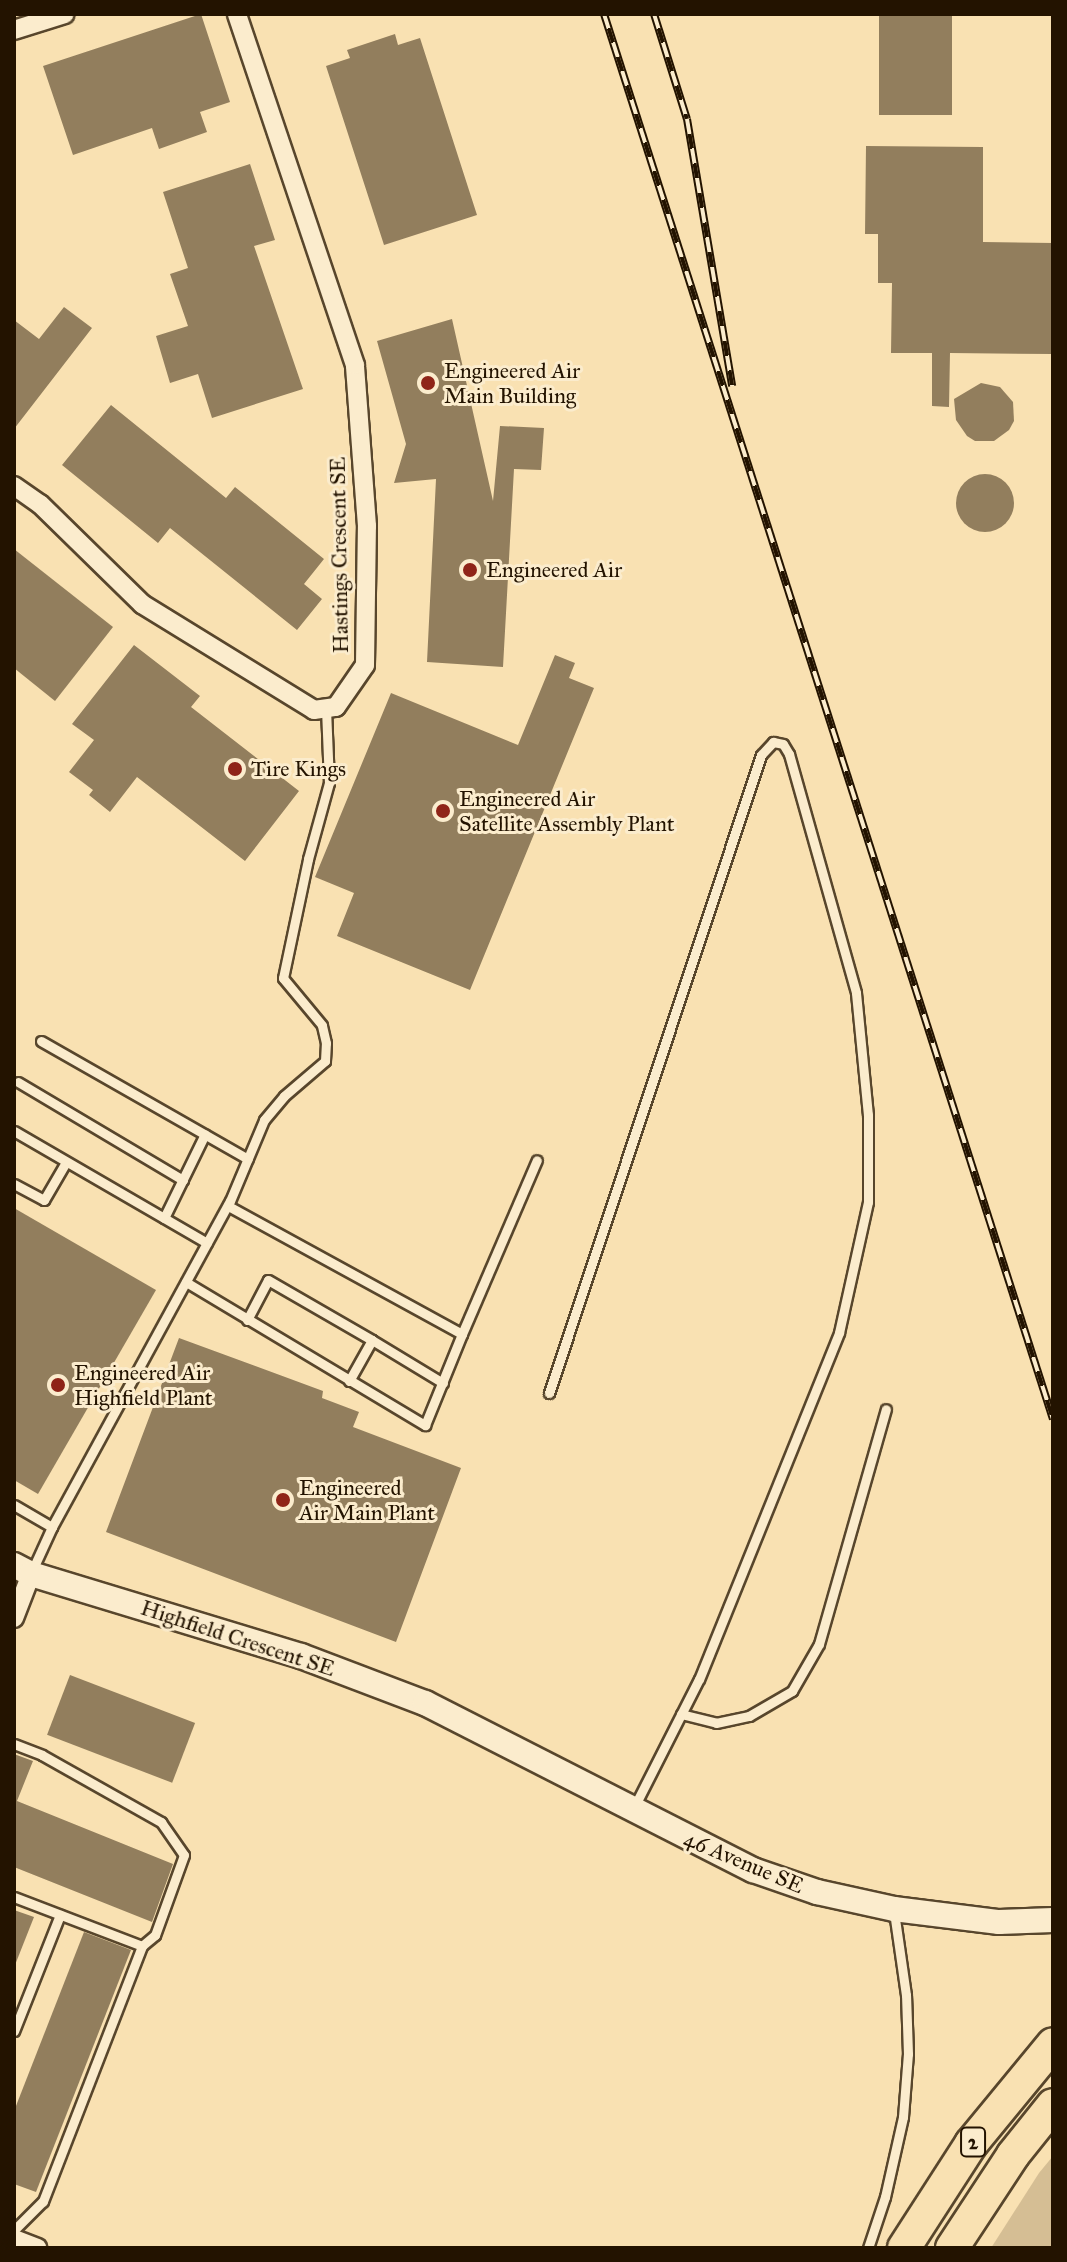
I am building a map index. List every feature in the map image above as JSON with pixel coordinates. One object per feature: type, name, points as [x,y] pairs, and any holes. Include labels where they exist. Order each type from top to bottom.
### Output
[{"type":"highway","name":"2","points":[[904,2248],[971,2144],[1053,2044]]},
{"type":"highway","name":"2","points":[[952,2248],[1013,2155],[1053,2105]]},
{"type":"street","points":[[14,30],[65,14]]},
{"type":"street","name":"Hastings Crescent SE","points":[[237,14],[355,365],[367,526],[365,665],[336,707],[326,709]]},
{"type":"street","points":[[14,486],[40,504],[142,604],[314,710],[326,709]]},
{"type":"street","points":[[14,1618],[22,1570]]},
{"type":"street","name":"Highfield Crescent SE","points":[[22,1570],[301,1656],[425,1703],[459,1720]]},
{"type":"street","name":"46 Avenue SE","points":[[459,1720],[753,1870],[817,1892],[894,1909],[999,1922],[1053,1920]]},
{"type":"street","points":[[14,2239],[37,2248]]},
{"type":"lane","points":[[22,1570],[52,1527],[228,1206],[264,1120],[284,1096],[312,1075],[327,1054],[322,1025],[283,978],[308,859],[329,783],[326,709]]},
{"type":"lane","points":[[549,1393],[761,755],[773,742],[783,744],[789,754],[856,993],[868,1115],[868,1202],[839,1333],[699,1679],[633,1810]]},
{"type":"lane","points":[[41,1041],[248,1159]]},
{"type":"lane","points":[[18,1082],[183,1180]]},
{"type":"lane","points":[[14,1131],[207,1243]]},
{"type":"lane","points":[[164,1218],[205,1134]]},
{"type":"lane","points":[[186,1282],[425,1425],[537,1160]]},
{"type":"lane","points":[[14,1184],[44,1200],[66,1162]]},
{"type":"lane","points":[[228,1206],[462,1334]]},
{"type":"lane","points":[[247,1320],[268,1280],[443,1383]]},
{"type":"lane","points":[[349,1381],[372,1340]]},
{"type":"lane","points":[[681,1714],[716,1723],[749,1716],[792,1691],[819,1644],[886,1409]]},
{"type":"lane","points":[[14,1505],[52,1527]]},
{"type":"lane","points":[[14,1744],[42,1755],[161,1822],[184,1855],[155,1935],[142,1946],[43,2201],[14,2230]]},
{"type":"lane","points":[[14,1897],[142,1946]]},
{"type":"lane","points":[[868,2248],[885,2197],[903,2117],[908,2054],[894,1909]]},
{"type":"lane","points":[[14,2031],[60,1915]]},
{"type":"shaded area","points":[[1053,2156],[1053,2248],[991,2248],[1039,2173]]},
{"type":"building","points":[[201,14],[230,102],[200,112],[207,132],[159,149],[152,128],[73,155],[43,66]]},
{"type":"building","points":[[879,14],[952,14],[952,115],[879,115]]},
{"type":"building","points":[[395,34],[398,45],[420,38],[477,215],[384,245],[326,66],[350,58],[347,50]]},
{"type":"building","points":[[866,146],[983,147],[983,242],[1053,243],[1053,354],[950,353],[949,407],[932,406],[932,353],[891,353],[892,283],[878,283],[878,234],[865,234]]},
{"type":"building","points":[[250,164],[275,240],[254,246],[303,389],[212,418],[198,374],[170,383],[156,336],[188,326],[170,274],[188,268],[163,192]]},
{"type":"building","points":[[64,307],[92,328],[14,429],[14,320],[39,339]]},
{"type":"building","points":[[452,319],[493,501],[500,426],[544,428],[541,470],[514,469],[503,667],[427,662],[436,479],[394,483],[406,444],[377,341]]},
{"type":"building","points":[[981,383],[1000,387],[1013,402],[1014,421],[1009,430],[994,441],[975,441],[967,436],[956,420],[954,399]]},
{"type":"building","points":[[111,405],[226,498],[235,487],[324,559],[304,584],[322,599],[297,630],[170,528],[158,543],[62,465]]},
{"type":"building","points":[[985,474],[1006,482],[1014,503],[1006,524],[985,532],[964,524],[956,503],[964,482]]},
{"type":"building","points":[[14,549],[113,627],[55,701],[14,668]]},
{"type":"building","points":[[134,645],[200,696],[191,707],[299,791],[245,861],[137,777],[110,812],[89,795],[93,790],[69,772],[94,740],[72,724]]},
{"type":"building","name":"Engineered Air Satellite Assembly Plant","points":[[555,655],[575,663],[569,678],[594,688],[470,990],[337,936],[354,893],[315,877],[391,693],[518,745]]},
{"type":"building","name":"Engineered Air Highfield Plant","points":[[14,1208],[156,1290],[38,1494],[14,1480]]},
{"type":"building","name":"Engineered Air Main Plant","points":[[179,1338],[323,1391],[322,1398],[359,1412],[353,1427],[461,1468],[396,1642],[106,1532]]},
{"type":"building","points":[[70,1675],[195,1723],[172,1783],[47,1735]]},
{"type":"building","points":[[14,1754],[33,1761],[17,1801],[173,1864],[152,1922],[14,1867]]},
{"type":"building","points":[[14,1910],[34,1917],[15,1965],[14,1965]]},
{"type":"building","points":[[84,1932],[131,1950],[36,2192],[14,2184],[14,2111]]},
{"type":"railway","points":[[604,14],[1053,1419]]},
{"type":"railway","points":[[654,14],[687,119],[732,386]]},
{"type":"place","name":"Engineered Air Main Building","points":[[428,383]]},
{"type":"place","name":"Engineered Air","points":[[470,570]]},
{"type":"place","name":"Tire Kings","points":[[235,769]]},
{"type":"place","name":"Engineered Air Satellite Assembly Plant","points":[[443,811]]},
{"type":"place","name":"Engineered Air Highfield Plant","points":[[58,1385]]},
{"type":"place","name":"Engineered Air Main Plant","points":[[283,1500]]}]
